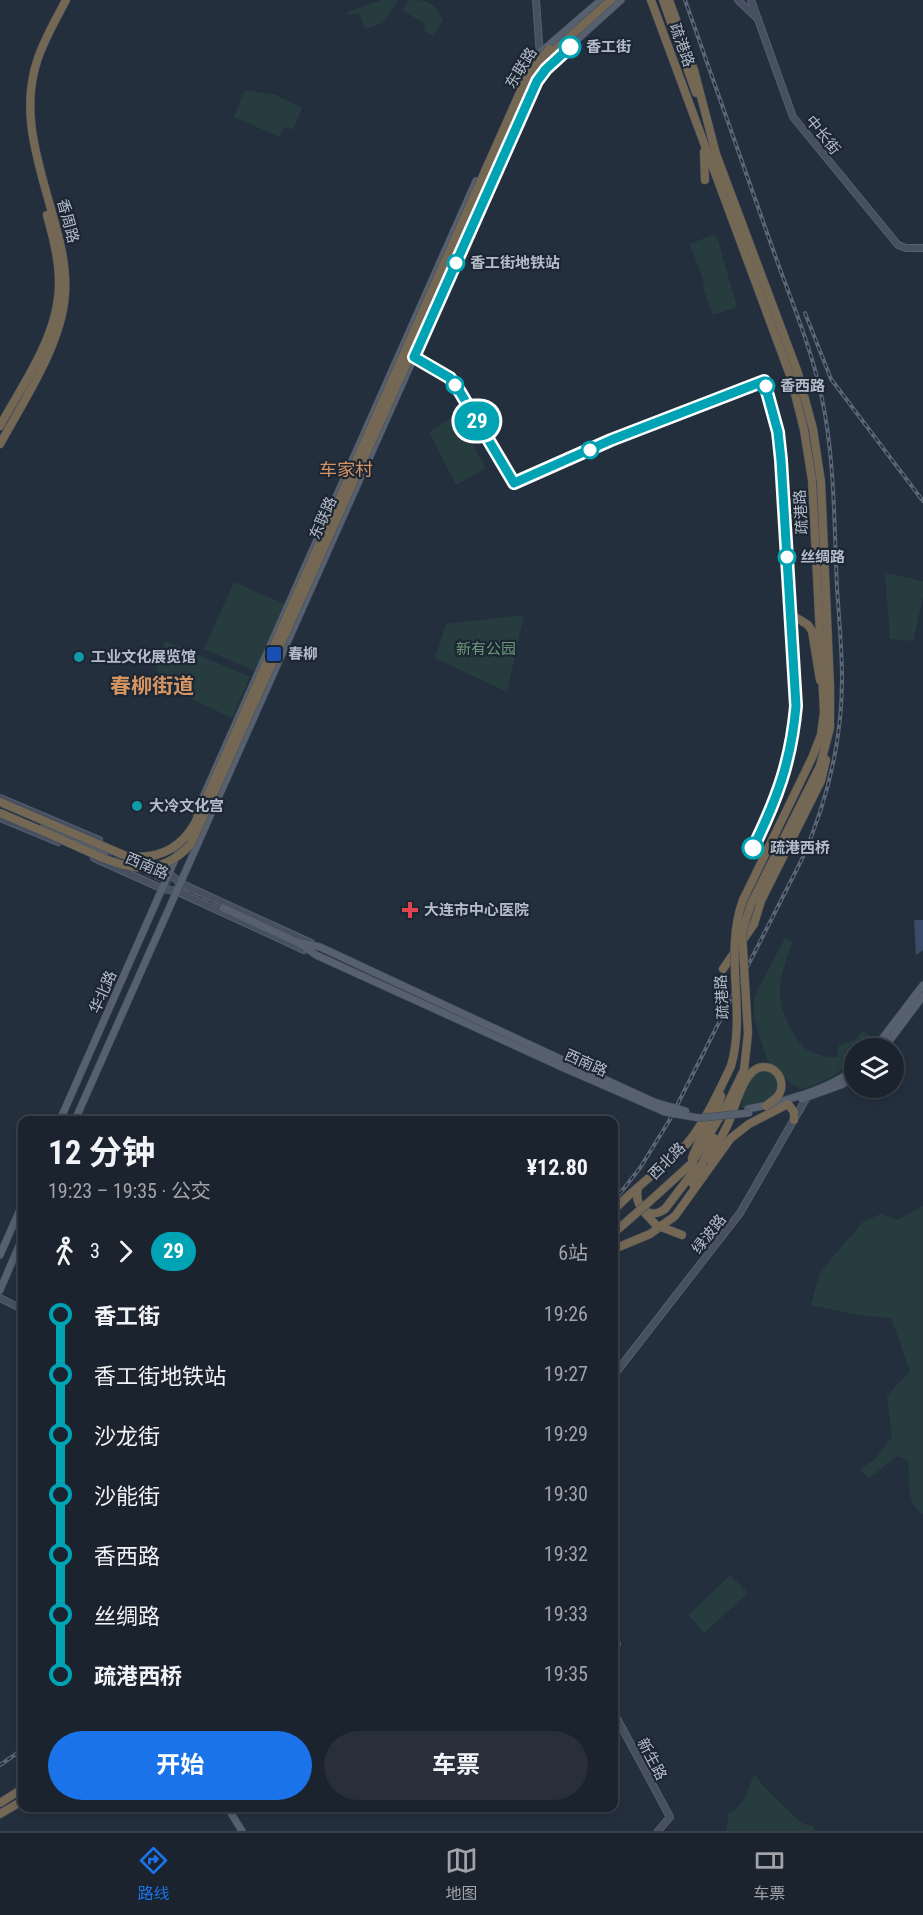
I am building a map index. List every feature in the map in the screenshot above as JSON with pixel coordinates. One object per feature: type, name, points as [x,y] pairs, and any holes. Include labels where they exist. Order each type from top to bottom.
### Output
[{"type":"highway","name":"香周路","points":[[0,426],[46,342],[57,308],[59,282],[57,255],[30,152],[25,112],[28,78],[34,58],[64,0]]},
{"type":"highway","name":"香周路","points":[[0,444],[53,345],[64,309],[66,282],[63,255],[34,150],[30,112],[31,89],[38,59],[64,0]]},
{"type":"highway","name":"东联路","points":[[0,807],[126,856],[158,855],[185,838],[200,812],[521,90],[531,71],[545,53],[602,0]]},
{"type":"highway","name":"东联路","points":[[0,807],[113,863],[135,868],[150,868],[166,864],[179,856],[191,844],[529,91],[548,56],[611,0]]},
{"type":"highway","points":[[598,12],[619,0]]},
{"type":"highway","points":[[663,0],[716,154],[798,374],[813,429],[821,482],[830,686],[830,728],[825,768],[821,781],[760,901],[754,924],[723,969]]},
{"type":"highway","points":[[669,0],[694,70],[716,154]]},
{"type":"highway","name":"疏港路","points":[[652,2],[791,378],[804,430],[812,480],[824,688],[821,735],[737,915],[734,936],[738,1028],[731,1066]]},
{"type":"highway","points":[[704,145],[705,180]]},
{"type":"highway","points":[[792,615],[808,625],[812,631],[818,676],[824,688]]},
{"type":"highway","points":[[685,1202],[744,1070],[748,1033],[742,932],[751,904],[820,766],[830,728]]},
{"type":"highway","points":[[692,1158],[731,1066]]},
{"type":"highway","name":"西北路","points":[[618,1229],[692,1158],[713,1122],[731,1066]]},
{"type":"highway","points":[[693,1185],[728,1125],[747,1078],[753,1070],[761,1067],[771,1068],[777,1072],[781,1080],[778,1096],[766,1106]]},
{"type":"highway","name":"西北路","points":[[648,1200],[692,1163],[726,1107],[744,1070]]},
{"type":"highway","points":[[618,1206],[682,1149],[716,1098]]},
{"type":"highway","points":[[618,1247],[644,1237],[675,1216],[731,1137],[744,1127],[788,1104],[794,1112],[794,1120]]},
{"type":"highway","points":[[644,1212],[654,1214],[665,1209],[704,1159]]},
{"type":"highway","points":[[638,1186],[636,1195],[651,1221],[682,1235],[674,1223],[675,1216]]},
{"type":"highway","name":"西北路","points":[[618,1226],[623,1223]]},
{"type":"highway","points":[[0,1803],[18,1792]]},
{"type":"highway","points":[[0,1814],[18,1803]]},
{"type":"main road","points":[[531,62],[602,0]]},
{"type":"main road","name":"华北路","points":[[77,1116],[539,78],[619,0]]},
{"type":"main road","name":"华北路","points":[[62,1116],[378,400],[531,62]]},
{"type":"main road","points":[[0,807],[105,853]]},
{"type":"main road","points":[[24,828],[58,822]]},
{"type":"main road","points":[[41,825],[51,839]]},
{"type":"main road","name":"西南路","points":[[223,908],[299,943],[316,955],[566,1065]]},
{"type":"main road","name":"西南路","points":[[299,943],[320,947],[665,1112],[699,1118],[749,1111],[788,1104],[844,1083]]},
{"type":"main road","points":[[883,1038],[923,985]]},
{"type":"main road","points":[[892,1038],[923,996]]},
{"type":"main road","name":"西南路","points":[[749,1111],[811,1091],[844,1075]]},
{"type":"main road","points":[[0,1255],[18,1214]]},
{"type":"main road","points":[[0,1290],[18,1248]]},
{"type":"main road","points":[[230,1812],[242,1831]]},
{"type":"street","points":[[535,0],[541,72],[539,78]]},
{"type":"street","points":[[531,62],[536,46],[535,0]]},
{"type":"street","points":[[738,0],[758,19]]},
{"type":"street","name":"中长街","points":[[751,0],[793,117],[898,245],[906,248],[923,248]]},
{"type":"street","name":"西南路","points":[[0,807],[58,822],[320,947]]},
{"type":"street","name":"西南路","points":[[0,807],[24,828],[163,890],[176,891],[316,955]]},
{"type":"street","name":"绿波路","points":[[618,1370],[740,1213],[807,1097]]},
{"type":"street","points":[[0,1301],[18,1309]]},
{"type":"street","name":"新生路","points":[[618,1721],[668,1819]]},
{"type":"street","name":"新生路","points":[[618,1728],[668,1819]]},
{"type":"street","points":[[658,1831],[668,1819]]},
{"type":"green space","points":[[381,0],[398,0],[383,23],[365,29],[359,13],[348,15],[347,12]]},
{"type":"green space","points":[[409,0],[430,3],[437,9],[443,20],[433,36],[423,30],[425,24],[402,10]]},
{"type":"green space","points":[[245,90],[276,95],[302,108],[293,129],[284,128],[280,137],[234,117]]},
{"type":"green space","points":[[712,235],[717,237],[737,307],[713,315],[690,244]]},
{"type":"green space","points":[[456,415],[486,468],[456,485],[429,432]]},
{"type":"green space","points":[[885,573],[923,581],[923,597],[913,641],[890,639]]},
{"type":"green space","points":[[234,582],[285,604],[255,671],[204,649]]},
{"type":"green space","name":"新有公园","points":[[524,615],[507,692],[435,658],[446,624]]},
{"type":"green space","points":[[166,641],[250,677],[232,718],[158,683],[160,678],[155,665]]},
{"type":"green space","points":[[785,938],[792,942],[780,988],[781,1004],[786,1020],[805,1048],[816,1054],[837,1057],[839,1045],[844,1043],[844,1069],[823,1081],[801,1089],[791,1084],[767,1060],[754,1018],[754,997]]},
{"type":"green space","points":[[863,1031],[873,1038],[857,1038]]},
{"type":"green space","points":[[769,1070],[777,1080],[773,1098],[742,1108],[743,1101],[740,1098],[747,1085],[755,1075]]},
{"type":"green space","points":[[923,1206],[923,1514],[913,1504],[911,1497],[908,1460],[898,1456],[869,1478],[860,1469],[875,1459],[892,1437],[887,1396],[910,1371],[891,1318],[858,1315],[811,1305],[820,1272],[864,1221],[881,1214],[898,1220]]},
{"type":"green space","points":[[730,1575],[748,1593],[704,1633],[689,1615]]},
{"type":"green space","points":[[754,1774],[797,1819],[813,1826],[816,1831],[726,1831],[729,1812],[735,1811],[745,1798]]},
{"type":"water","points":[[914,920],[923,920],[923,950],[916,955]]},
{"type":"tunnel","points":[[105,853],[126,863]]},
{"type":"tunnel","points":[[136,867],[223,908]]},
{"type":"railway","points":[[618,1196],[640,1168],[669,1121],[802,859],[826,793],[836,748],[841,702],[842,656],[833,491],[829,442],[821,394],[805,337],[685,0]]},
{"type":"railway","points":[[805,313],[831,379],[923,501]]},
{"type":"railway","points":[[0,1765],[18,1753]]},
{"type":"bus line","name":"29","points":[[570,47],[546,69],[537,81],[414,357],[450,378],[514,483],[611,440],[764,381],[774,411],[781,460],[796,706],[789,758],[782,783],[753,848]]},
{"type":"place","name":"香工街","points":[[570,47]]},
{"type":"place","name":"香工街地铁站","points":[[456,263]]},
{"type":"place","name":"香西路","points":[[766,386]]},
{"type":"place","name":"丝绸路","points":[[787,557]]},
{"type":"place","name":"春柳","points":[[274,654]]},
{"type":"place","name":"工业文化展览馆","points":[[79,657]]},
{"type":"place","name":"大冷文化宫","points":[[137,806]]},
{"type":"place","name":"疏港西桥","points":[[753,848]]},
{"type":"place","name":"大连市中心医院","points":[[410,910]]},
{"type":"district","name":"车家村","points":[[346,470]]},
{"type":"district","name":"春柳街道","points":[[152,686]]}]
